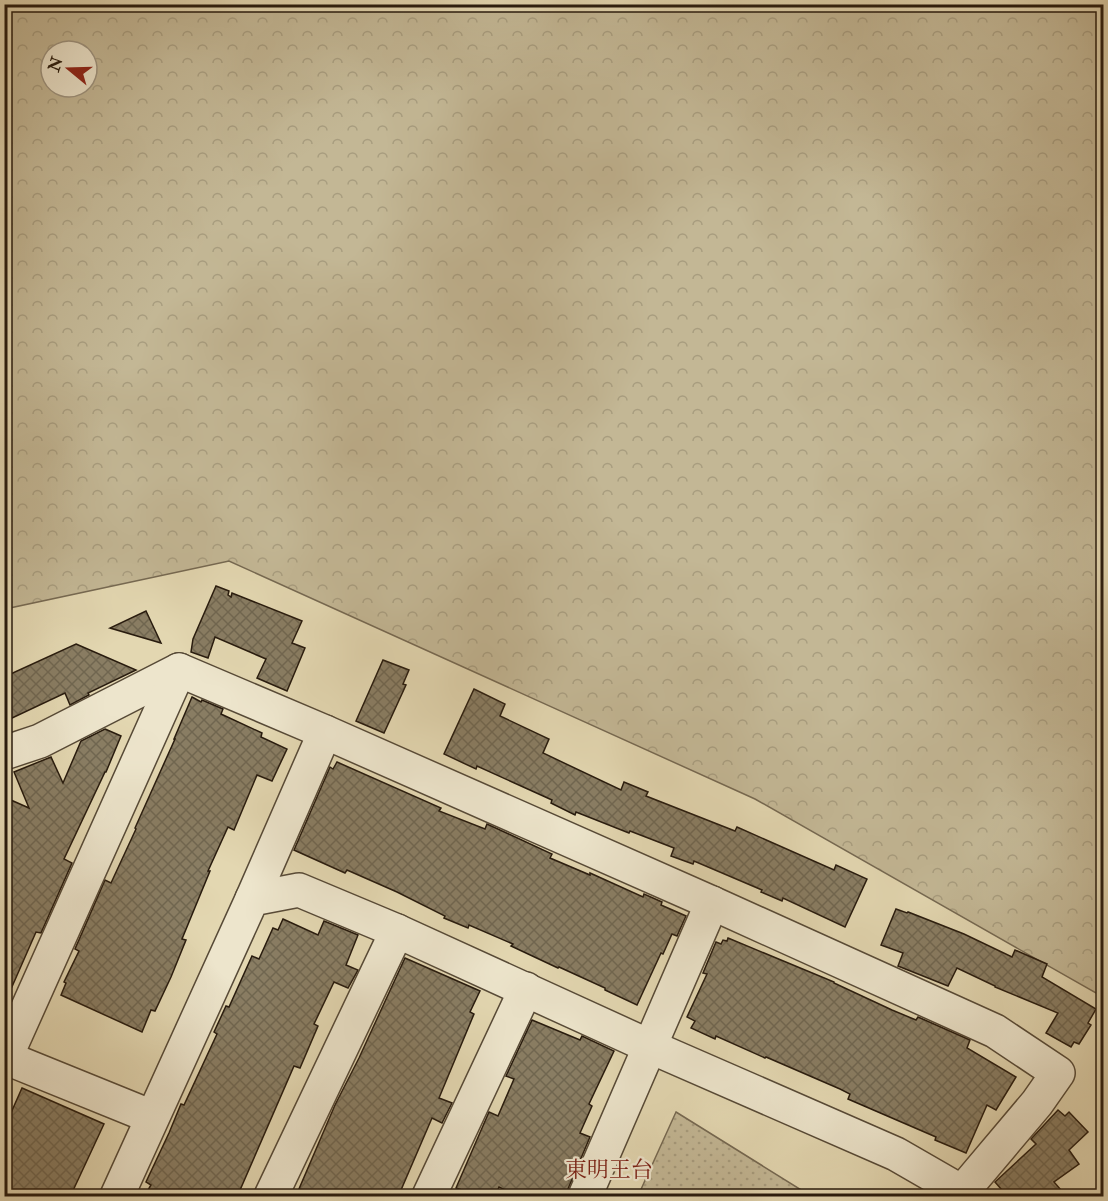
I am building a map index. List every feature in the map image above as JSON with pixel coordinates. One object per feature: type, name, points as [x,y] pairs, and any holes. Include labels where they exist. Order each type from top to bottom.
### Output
[{"type":"street","points":[[179,670],[712,903],[995,1031],[1058,1073],[965,1194],[896,1154],[651,1047],[397,931],[299,891],[252,898]]},
{"type":"street","points":[[4,753],[40,741],[179,670]]},
{"type":"street","points":[[152,1118],[5,1059],[179,670]]},
{"type":"street","points":[[117,1197],[325,732]]},
{"type":"street","points":[[585,1197],[712,903]]},
{"type":"street","points":[[271,1197],[397,931]]},
{"type":"street","points":[[429,1197],[526,989]]},
{"type":"green space","points":[[4,5],[1103,5],[1103,997],[755,799],[229,561],[5,609]]},
{"type":"green space","points":[[676,1112],[811,1196],[638,1196]]},
{"type":"building","points":[[216,586],[229,591],[228,595],[231,597],[232,593],[302,621],[292,643],[305,648],[287,691],[257,678],[266,659],[215,637],[208,658],[191,652],[193,639]]},
{"type":"building","points":[[146,611],[161,643],[110,628]]},
{"type":"building","points":[[76,644],[136,670],[88,693],[89,695],[70,705],[65,693],[10,719],[4,706],[4,677]]},
{"type":"building","points":[[383,660],[409,670],[403,684],[406,685],[384,733],[356,721]]},
{"type":"building","points":[[474,689],[505,704],[500,716],[549,739],[543,753],[621,790],[624,782],[648,792],[646,796],[735,831],[737,827],[834,870],[836,865],[867,879],[845,927],[694,861],[693,864],[671,856],[674,848],[576,812],[575,815],[551,803],[552,800],[477,766],[476,769],[444,754]]},
{"type":"building","points":[[192,697],[223,709],[221,714],[262,733],[261,737],[287,749],[272,781],[257,775],[234,830],[228,827],[182,939],[186,940],[171,977],[155,1011],[151,1010],[142,1032],[61,995],[66,983],[64,982],[79,951],[75,949],[105,880],[111,883]]},
{"type":"building","points":[[105,729],[121,736],[64,859],[72,863],[41,933],[36,932],[4,1005],[4,797],[29,808],[14,772],[51,757],[63,783],[81,741]]},
{"type":"building","points":[[337,762],[441,808],[439,811],[485,829],[487,824],[552,854],[550,858],[643,897],[644,894],[662,902],[661,905],[686,916],[677,936],[672,934],[663,954],[661,953],[637,1005],[605,988],[511,946],[513,944],[469,925],[468,928],[444,918],[445,916],[397,892],[347,870],[345,873],[294,850],[330,767],[333,769]]},
{"type":"building","points":[[896,909],[964,934],[1012,957],[1015,950],[1047,964],[1042,977],[1096,1009],[1088,1023],[1091,1025],[1079,1044],[1074,1042],[1071,1047],[1046,1033],[1058,1013],[995,987],[957,968],[948,986],[898,966],[903,953],[881,945]]},
{"type":"building","points":[[283,919],[318,935],[324,921],[358,935],[346,965],[358,970],[348,988],[334,982],[314,1024],[318,1026],[300,1068],[294,1066],[237,1197],[162,1197],[148,1190],[151,1185],[146,1182],[181,1104],[184,1105],[217,1034],[214,1032],[226,1006],[229,1007],[252,956],[259,959],[273,928],[278,930]]},
{"type":"building","points":[[728,938],[834,982],[892,1010],[916,1020],[918,1017],[970,1040],[967,1048],[1016,1077],[996,1110],[987,1105],[966,1153],[935,1140],[936,1137],[848,1099],[850,1094],[840,1089],[716,1036],[715,1039],[691,1028],[695,1021],[687,1017],[707,974],[703,973],[716,942],[721,944]]},
{"type":"building","points":[[405,958],[480,991],[470,1012],[474,1014],[439,1098],[452,1103],[442,1123],[432,1118],[398,1197],[316,1197],[299,1189],[335,1105]]},
{"type":"building","points":[[532,1020],[580,1040],[582,1036],[614,1051],[589,1104],[592,1106],[580,1133],[590,1137],[568,1189],[567,1197],[520,1197],[499,1187],[495,1197],[463,1197],[465,1191],[456,1188],[489,1112],[498,1116],[514,1079],[506,1076]]},
{"type":"building","points":[[22,1088],[104,1124],[70,1197],[21,1197],[4,1190],[4,1113],[10,1115]]},
{"type":"building","points":[[1058,1110],[1065,1116],[1069,1112],[1088,1132],[1069,1150],[1079,1164],[1054,1182],[1067,1197],[1008,1197],[995,1182],[1036,1144],[1031,1139]]},
{"type":"district","name":"東明王台","points":[[609,1169]]}]
